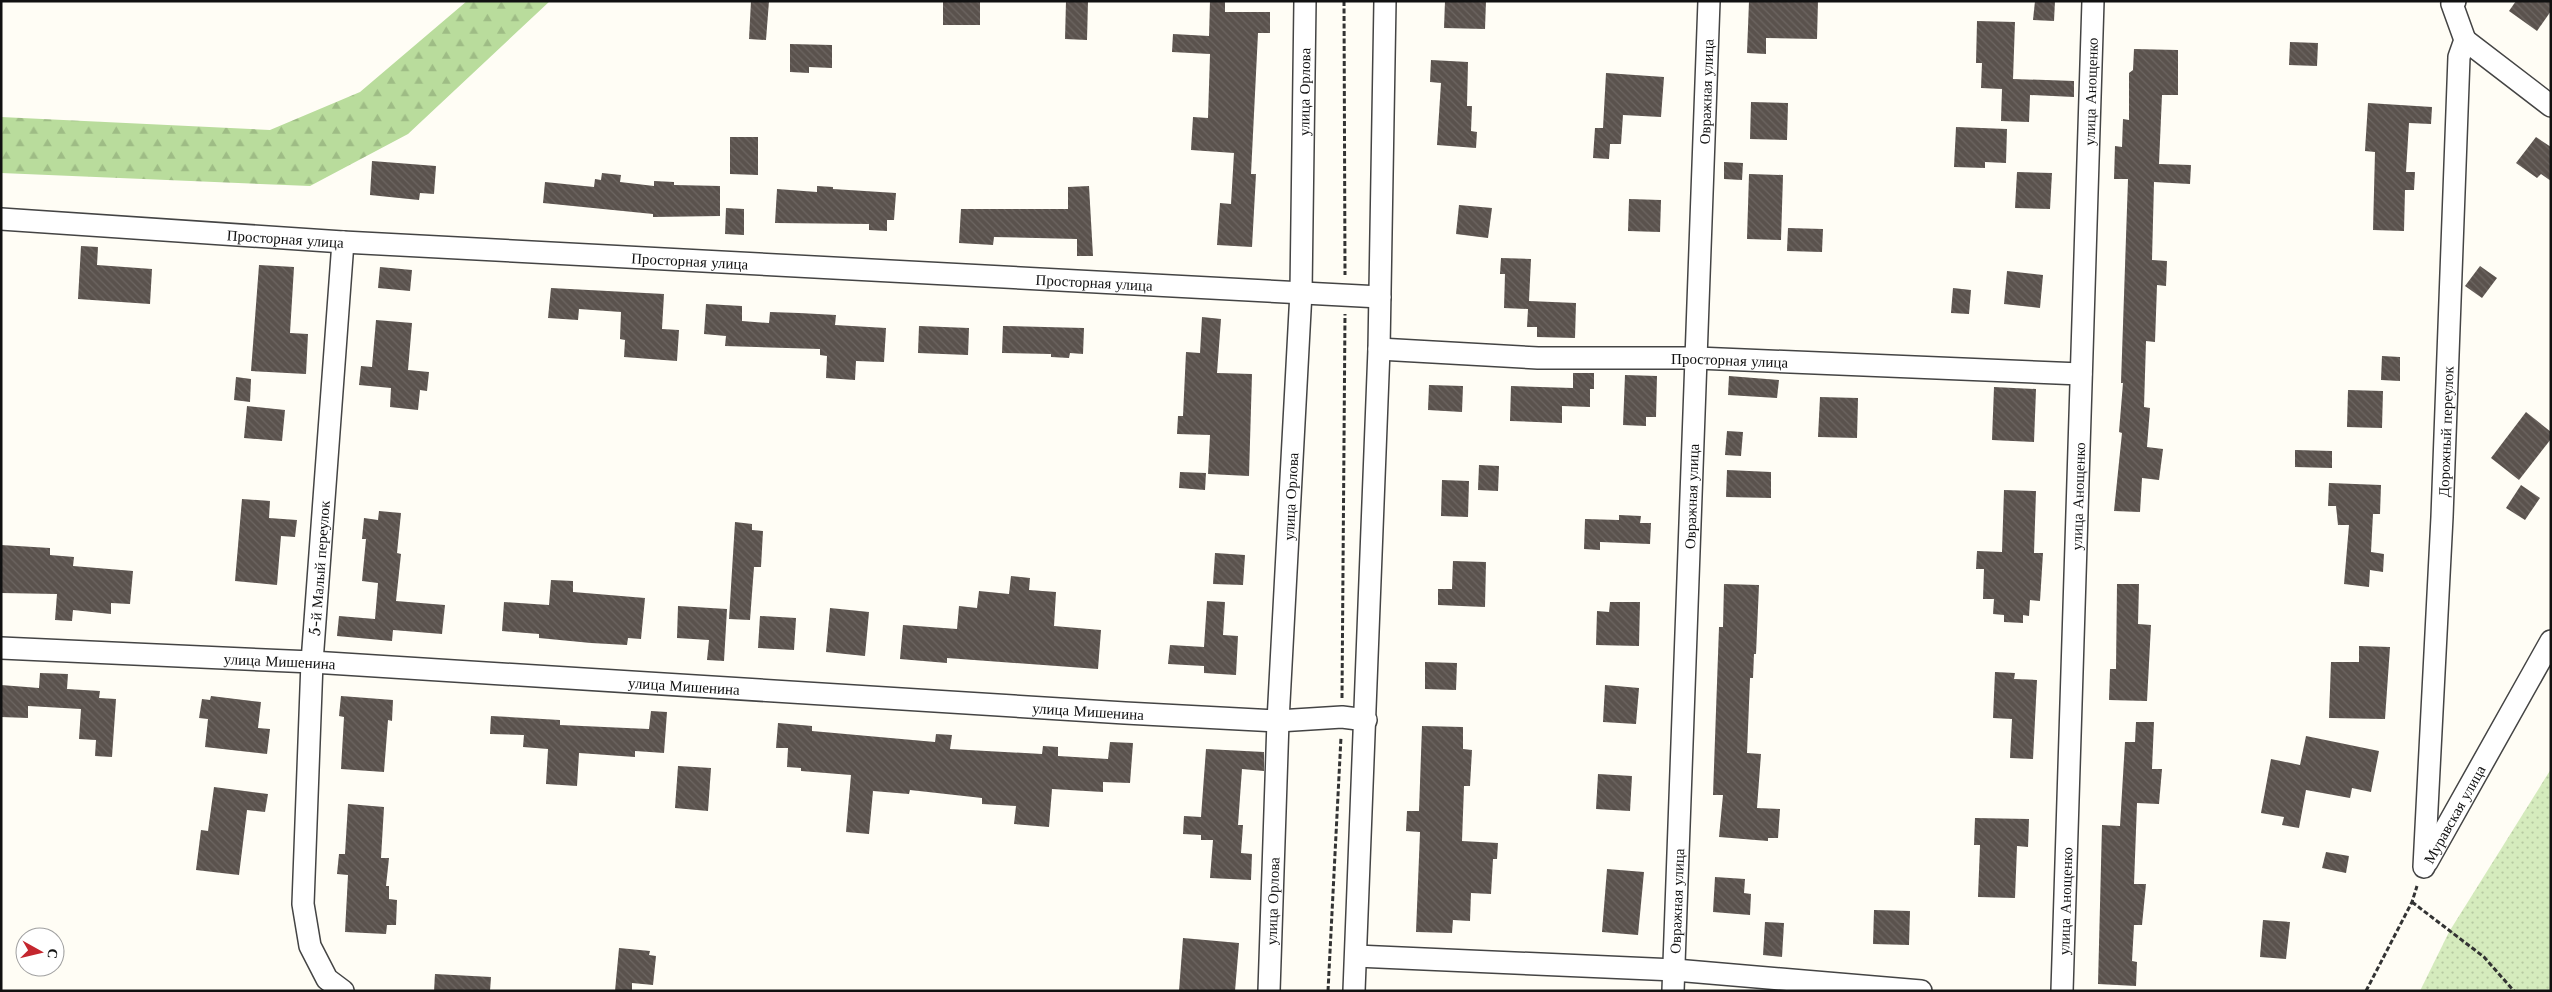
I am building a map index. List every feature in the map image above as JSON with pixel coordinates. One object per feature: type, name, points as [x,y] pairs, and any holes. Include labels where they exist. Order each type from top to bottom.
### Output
[{"type":"street","name":"улица Орлова","points":[[1269,991],[1278,721],[1301,292],[1305,1]]},
{"type":"street","points":[[1354,991],[1379,349],[1385,1]]},
{"type":"street","name":"Овражная улица","points":[[1674,980],[1709,1]]},
{"type":"street","name":"улица Анощенко","points":[[2062,991],[2093,1]]},
{"type":"street","points":[[2448,2],[2465,40],[2551,106]]},
{"type":"street","name":"Дорожный переулок","points":[[2424,866],[2442,517],[2459,57],[2465,40]]},
{"type":"street","name":"Просторная улица","points":[[1,219],[343,242],[1380,297]]},
{"type":"street","name":"5-й Малый переулок","points":[[335,985],[310,946],[303,904],[312,662],[343,242]]},
{"type":"street","name":"Просторная улица","points":[[1379,349],[1538,358],[1697,358],[2081,374]]},
{"type":"street","name":"Муравская улица","points":[[2424,866],[2551,641]]},
{"type":"street","name":"улица Мишенина","points":[[1,648],[312,662],[1125,713],[1278,721],[1342,717],[1366,720]]},
{"type":"street","points":[[1356,956],[1674,980],[1921,991]]},
{"type":"path","points":[[1328,991],[1342,717],[1345,294],[1344,1]]},
{"type":"path","name":"Муравская улица","points":[[2366,991],[2412,902],[2424,866]]},
{"type":"path","points":[[2412,902],[2484,957],[2514,991]]},
{"type":"green space","points":[[467,1],[550,1],[408,134],[310,186],[1,173],[1,117],[270,130],[360,92]]},
{"type":"green space","points":[[2551,769],[2551,991],[2420,991],[2449,932]]},
{"type":"building","points":[[751,1],[769,1],[766,40],[749,39]]},
{"type":"building","points":[[943,1],[980,1],[980,25],[943,25]]},
{"type":"building","points":[[1066,1],[1088,1],[1087,40],[1065,39]]},
{"type":"building","points":[[1210,1],[1225,1],[1225,12],[1270,12],[1270,33],[1258,33],[1251,174],[1256,174],[1252,247],[1217,245],[1220,203],[1231,204],[1234,153],[1191,150],[1193,117],[1208,118],[1210,54],[1172,52],[1173,34],[1209,36]]},
{"type":"building","points":[[1445,1],[1486,1],[1485,29],[1444,28]]},
{"type":"building","points":[[1749,1],[1818,1],[1817,39],[1766,38],[1766,54],[1747,53]]},
{"type":"building","points":[[2035,1],[2055,1],[2054,21],[2033,20]]},
{"type":"building","points":[[2516,1],[2551,1],[2551,11],[2537,31],[2509,11]]},
{"type":"building","points":[[1977,21],[2015,22],[2013,79],[2074,81],[2074,97],[2030,95],[2029,122],[2001,121],[2002,89],[1981,88],[1982,63],[1976,63]]},
{"type":"building","points":[[2290,42],[2318,43],[2317,66],[2289,65]]},
{"type":"building","points":[[790,44],[832,45],[832,68],[809,67],[809,73],[790,72]]},
{"type":"building","points":[[2134,49],[2178,50],[2178,95],[2162,95],[2159,164],[2191,165],[2190,184],[2154,182],[2152,260],[2167,261],[2166,286],[2157,285],[2155,342],[2146,341],[2144,407],[2150,408],[2147,447],[2163,449],[2159,480],[2142,478],[2140,512],[2114,511],[2122,433],[2119,432],[2123,383],[2121,383],[2128,179],[2114,179],[2115,146],[2122,147],[2123,119],[2129,120],[2129,73],[2133,70]]},
{"type":"building","points":[[1431,60],[1468,62],[1467,106],[1472,106],[1471,131],[1477,132],[1476,148],[1437,145],[1441,83],[1430,82]]},
{"type":"building","points":[[1606,73],[1664,77],[1661,117],[1623,115],[1621,144],[1610,144],[1609,159],[1593,158],[1595,128],[1603,128]]},
{"type":"building","points":[[1751,102],[1788,103],[1787,140],[1750,139]]},
{"type":"building","points":[[2368,103],[2432,107],[2431,124],[2409,123],[2406,172],[2415,172],[2414,190],[2405,190],[2404,231],[2373,230],[2375,152],[2365,151]]},
{"type":"building","points":[[1956,127],[2007,129],[2006,163],[1985,162],[1985,168],[1954,167]]},
{"type":"building","points":[[730,137],[758,137],[758,175],[730,174]]},
{"type":"building","points":[[2536,137],[2551,147],[2551,181],[2541,174],[2537,178],[2516,163]]},
{"type":"building","points":[[372,161],[436,166],[434,194],[420,193],[419,200],[370,195]]},
{"type":"building","points":[[1724,162],[1743,163],[1742,180],[1724,179]]},
{"type":"building","points":[[2017,172],[2052,173],[2050,209],[2015,208]]},
{"type":"building","points":[[602,173],[621,175],[620,182],[654,186],[654,181],[674,182],[674,185],[720,186],[720,216],[653,217],[653,214],[543,203],[545,182],[594,187],[595,179],[601,180]]},
{"type":"building","points":[[1749,174],[1783,175],[1781,240],[1747,239]]},
{"type":"building","points":[[817,186],[833,187],[833,189],[896,193],[894,220],[887,220],[887,231],[869,230],[869,224],[775,223],[777,189],[817,192]]},
{"type":"building","points":[[1089,186],[1093,256],[1077,256],[1077,239],[994,237],[993,245],[959,243],[961,209],[1068,209],[1068,187]]},
{"type":"building","points":[[1629,199],[1661,200],[1660,232],[1628,231]]},
{"type":"building","points":[[1459,205],[1492,208],[1488,238],[1456,234]]},
{"type":"building","points":[[726,208],[744,209],[744,235],[725,234]]},
{"type":"building","points":[[1788,228],[1823,229],[1822,252],[1787,251]]},
{"type":"building","points":[[81,246],[98,247],[97,265],[152,269],[150,304],[78,299]]},
{"type":"building","points":[[1501,258],[1531,259],[1529,301],[1576,303],[1575,338],[1537,337],[1537,327],[1527,327],[1528,309],[1504,308],[1505,274],[1500,274]]},
{"type":"building","points":[[259,265],[294,267],[290,333],[308,334],[306,374],[251,371]]},
{"type":"building","points":[[2480,266],[2497,278],[2482,298],[2465,286]]},
{"type":"building","points":[[380,267],[412,270],[410,291],[378,288]]},
{"type":"building","points":[[2007,271],[2043,275],[2040,308],[2004,304]]},
{"type":"building","points":[[551,288],[664,294],[662,329],[679,330],[677,361],[624,357],[625,340],[620,339],[621,312],[579,309],[578,320],[548,318]]},
{"type":"building","points":[[1953,288],[1971,290],[1969,314],[1951,313]]},
{"type":"building","points":[[706,304],[742,306],[742,321],[769,323],[770,312],[799,313],[836,315],[835,325],[886,328],[884,362],[856,361],[855,380],[826,378],[827,356],[820,355],[820,349],[725,346],[726,336],[704,334]]},
{"type":"building","points":[[1202,317],[1221,319],[1217,373],[1252,374],[1249,476],[1208,474],[1210,435],[1177,434],[1178,416],[1183,416],[1186,352],[1200,353]]},
{"type":"building","points":[[376,320],[412,323],[408,370],[429,372],[427,391],[420,390],[418,410],[390,407],[391,388],[359,385],[361,366],[372,367]]},
{"type":"building","points":[[919,326],[969,328],[968,355],[918,353]]},
{"type":"building","points":[[1003,326],[1084,328],[1083,354],[1070,353],[1069,358],[1051,357],[1051,354],[1002,353]]},
{"type":"building","points":[[2382,356],[2400,357],[2400,381],[2381,380]]},
{"type":"building","points":[[1573,373],[1594,373],[1594,389],[1590,389],[1590,407],[1562,406],[1562,423],[1510,421],[1511,386],[1573,388]]},
{"type":"building","points":[[1625,375],[1657,376],[1656,417],[1646,417],[1646,426],[1623,425]]},
{"type":"building","points":[[1729,376],[1779,380],[1777,398],[1728,395]]},
{"type":"building","points":[[236,377],[251,379],[250,402],[234,400]]},
{"type":"building","points":[[1429,385],[1463,386],[1462,412],[1428,410]]},
{"type":"building","points":[[1994,387],[2036,389],[2034,442],[1992,440]]},
{"type":"building","points":[[2348,390],[2383,391],[2382,428],[2347,427]]},
{"type":"building","points":[[1820,397],[1858,398],[1857,438],[1818,437]]},
{"type":"building","points":[[247,406],[285,410],[282,441],[244,438]]},
{"type":"building","points":[[2526,412],[2551,432],[2551,439],[2519,480],[2491,458]]},
{"type":"building","points":[[1727,431],[1743,432],[1741,456],[1725,455]]},
{"type":"building","points":[[2295,450],[2332,451],[2332,468],[2295,467]]},
{"type":"building","points":[[1479,465],[1499,466],[1498,491],[1478,490]]},
{"type":"building","points":[[1727,470],[1771,472],[1771,498],[1726,497]]},
{"type":"building","points":[[1180,472],[1206,473],[1205,490],[1179,488]]},
{"type":"building","points":[[1442,480],[1469,481],[1468,517],[1441,516]]},
{"type":"building","points":[[2329,483],[2381,485],[2380,514],[2373,514],[2371,552],[2384,554],[2383,572],[2370,570],[2369,587],[2344,584],[2349,525],[2338,525],[2336,506],[2328,506]]},
{"type":"building","points":[[2521,485],[2540,498],[2525,520],[2506,508]]},
{"type":"building","points":[[2004,490],[2036,491],[2034,553],[2043,553],[2040,601],[2030,600],[2029,616],[2023,615],[2023,623],[2004,622],[2004,615],[1993,614],[1994,599],[1983,599],[1984,569],[1976,569],[1977,551],[2002,552]]},
{"type":"building","points":[[242,499],[270,501],[269,518],[297,520],[295,537],[281,536],[277,585],[235,581]]},
{"type":"building","points":[[379,511],[401,513],[397,553],[401,554],[396,601],[445,605],[442,634],[393,630],[392,641],[337,636],[339,616],[375,619],[378,583],[362,581],[366,539],[362,539],[364,518],[378,520]]},
{"type":"building","points":[[1619,515],[1641,516],[1640,523],[1651,523],[1650,544],[1600,542],[1600,550],[1584,549],[1585,519],[1619,520]]},
{"type":"building","points":[[735,522],[752,524],[752,530],[763,531],[761,567],[754,567],[750,620],[729,619]]},
{"type":"building","points":[[1,545],[50,548],[50,555],[74,557],[73,566],[133,571],[130,604],[111,603],[111,614],[73,610],[72,621],[55,620],[57,594],[1,593]]},
{"type":"building","points":[[1215,553],[1245,555],[1243,585],[1213,584]]},
{"type":"building","points":[[1453,561],[1486,562],[1485,607],[1438,605],[1438,589],[1452,589]]},
{"type":"building","points":[[1011,576],[1030,578],[1029,590],[1056,592],[1054,626],[1101,630],[1098,669],[947,658],[947,663],[900,659],[903,625],[957,629],[959,606],[977,608],[979,591],[1009,594]]},
{"type":"building","points":[[551,580],[573,581],[573,592],[645,598],[641,639],[628,638],[627,645],[591,643],[539,638],[539,634],[502,631],[504,602],[549,605]]},
{"type":"building","points":[[1724,584],[1759,585],[1756,654],[1754,654],[1753,678],[1750,678],[1747,753],[1761,754],[1757,808],[1780,809],[1778,838],[1768,838],[1768,841],[1719,837],[1723,795],[1713,795],[1719,627],[1723,627]]},
{"type":"building","points":[[2117,584],[2139,584],[2138,624],[2151,625],[2147,701],[2109,700],[2110,669],[2116,669]]},
{"type":"building","points":[[1207,601],[1225,602],[1223,635],[1238,636],[1236,675],[1204,673],[1204,666],[1168,664],[1170,645],[1204,647]]},
{"type":"building","points":[[1610,602],[1640,602],[1639,646],[1596,645],[1597,611],[1609,612]]},
{"type":"building","points":[[678,606],[727,609],[724,661],[707,660],[709,640],[677,638]]},
{"type":"building","points":[[830,608],[869,612],[865,656],[826,652]]},
{"type":"building","points":[[760,616],[796,618],[794,650],[758,648]]},
{"type":"building","points":[[2359,646],[2390,647],[2385,719],[2329,718],[2331,662],[2359,662]]},
{"type":"building","points":[[1425,662],[1457,663],[1456,690],[1425,689]]},
{"type":"building","points":[[1995,672],[2015,673],[2014,679],[2037,680],[2033,759],[2010,758],[2012,719],[1993,718]]},
{"type":"building","points":[[40,673],[68,674],[67,689],[100,691],[99,698],[116,699],[112,757],[95,756],[96,740],[79,739],[81,709],[28,706],[28,718],[1,717],[1,685],[39,688]]},
{"type":"building","points":[[1605,685],[1639,688],[1636,724],[1603,722]]},
{"type":"building","points":[[211,696],[261,702],[258,728],[270,729],[267,754],[205,747],[208,719],[199,718],[202,699],[210,700]]},
{"type":"building","points":[[341,696],[393,700],[392,721],[388,720],[384,772],[341,769],[344,717],[339,716]]},
{"type":"building","points":[[651,711],[667,712],[664,753],[635,751],[635,757],[579,753],[577,786],[546,784],[548,749],[523,747],[524,735],[490,734],[491,716],[560,720],[560,725],[649,729]]},
{"type":"building","points":[[2136,722],[2154,722],[2152,769],[2162,769],[2159,804],[2137,803],[2134,884],[2146,884],[2142,925],[2134,925],[2132,961],[2137,962],[2136,986],[2098,984],[2102,825],[2120,826],[2125,742],[2135,742]]},
{"type":"building","points":[[778,723],[812,726],[812,731],[935,742],[936,734],[952,735],[950,749],[1042,754],[1043,746],[1058,747],[1058,756],[1108,759],[1110,742],[1133,743],[1130,783],[1103,782],[1103,792],[1052,789],[1049,827],[1014,824],[1016,806],[982,804],[982,798],[910,790],[909,794],[873,791],[869,834],[846,832],[851,775],[801,771],[801,768],[787,767],[788,748],[776,748]]},
{"type":"building","points":[[1422,726],[1463,727],[1463,749],[1472,750],[1470,786],[1464,786],[1462,841],[1498,843],[1497,859],[1493,859],[1491,894],[1471,893],[1470,921],[1453,920],[1452,933],[1416,932],[1420,832],[1406,831],[1407,811],[1419,811]]},
{"type":"building","points":[[2306,736],[2379,751],[2371,792],[2352,788],[2350,798],[2306,790],[2299,828],[2282,825],[2284,817],[2261,813],[2271,759],[2300,765]]},
{"type":"building","points":[[1206,749],[1264,752],[1264,771],[1242,769],[1238,825],[1243,825],[1241,853],[1252,854],[1251,880],[1210,878],[1213,840],[1201,840],[1201,835],[1183,834],[1184,816],[1201,817]]},
{"type":"building","points":[[678,766],[711,768],[708,811],[675,808]]},
{"type":"building","points":[[1598,774],[1632,776],[1630,811],[1596,809]]},
{"type":"building","points":[[214,787],[268,794],[265,812],[247,810],[239,875],[196,870],[201,830],[208,831]]},
{"type":"building","points":[[348,804],[384,807],[381,858],[389,858],[386,886],[389,886],[389,899],[397,900],[396,925],[387,925],[386,934],[345,932],[348,875],[337,874],[339,854],[345,854]]},
{"type":"building","points":[[1975,818],[2029,819],[2028,847],[2017,846],[2015,898],[1978,897],[1980,845],[1974,845]]},
{"type":"building","points":[[2326,852],[2349,856],[2346,873],[2322,868]]},
{"type":"building","points":[[1607,869],[1644,872],[1638,935],[1602,932]]},
{"type":"building","points":[[1715,877],[1745,879],[1744,893],[1751,894],[1750,915],[1713,912]]},
{"type":"building","points":[[1874,910],[1910,911],[1909,945],[1873,944]]},
{"type":"building","points":[[2263,920],[2290,922],[2286,959],[2260,957]]},
{"type":"building","points":[[1765,922],[1784,923],[1782,957],[1763,955]]},
{"type":"building","points":[[1183,938],[1239,943],[1235,991],[1179,991]]},
{"type":"building","points":[[619,948],[650,951],[649,955],[656,956],[653,985],[632,983],[632,991],[615,991]]},
{"type":"building","points":[[435,974],[491,977],[490,991],[434,991]]}]
